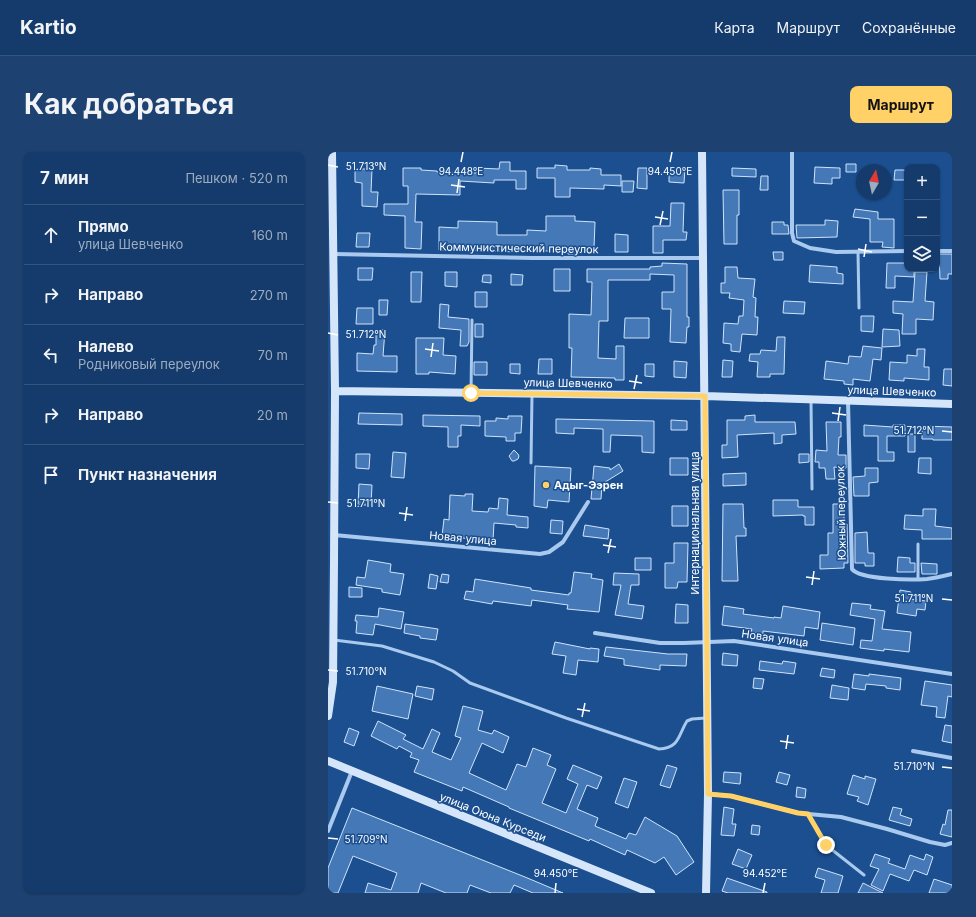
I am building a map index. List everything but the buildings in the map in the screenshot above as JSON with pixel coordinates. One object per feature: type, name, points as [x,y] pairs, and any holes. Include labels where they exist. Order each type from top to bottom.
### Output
[{"type":"street","points":[[328,716],[333,682],[334,640],[331,619],[331,562],[334,535],[331,291],[334,254],[332,152]]},
{"type":"street","name":"Интернациональная улица","points":[[702,152],[708,794],[706,893]]},
{"type":"street","points":[[792,152],[792,233],[794,241],[810,248],[836,252],[904,252]]},
{"type":"street","points":[[940,251],[952,251]]},
{"type":"street","name":"Коммунистический переулок","points":[[334,254],[533,258],[704,258]]},
{"type":"street","name":"улица Шевченко","points":[[332,391],[705,396],[952,404]]},
{"type":"street","name":"Южный переулок","points":[[848,401],[852,569],[858,574],[877,578],[926,579],[952,574]]},
{"type":"street","name":"Новая улица","points":[[334,535],[540,554],[549,552],[563,542],[588,502]]},
{"type":"street","name":"Новая улица","points":[[595,633],[660,643],[707,643],[734,641],[952,674]]},
{"type":"street","points":[[913,751],[952,758]]},
{"type":"street","name":"улица Оюна Курседи","points":[[328,761],[651,893]]},
{"type":"street","points":[[328,831],[352,771]]},
{"type":"street","points":[[708,794],[731,796],[798,813],[841,816],[930,842],[945,845],[952,843]]},
{"type":"lane","points":[[858,252],[859,308]]},
{"type":"lane","points":[[471,393],[472,320]]},
{"type":"lane","points":[[531,463],[532,394]]},
{"type":"lane","points":[[811,400],[812,489]]},
{"type":"lane","points":[[918,544],[918,579]]},
{"type":"lane","points":[[334,640],[382,646],[434,662],[453,671],[470,683],[566,718],[659,749],[666,749],[673,746],[678,740],[687,721],[692,719],[707,718]]},
{"type":"lane","points":[[808,814],[826,845],[864,875]]},
{"type":"place","name":"Адыг-Ээрен","points":[[546,485]]},
{"type":"route","points":[[471,393],[705,396],[708,794],[731,796],[798,813],[808,814],[826,845]]}]
